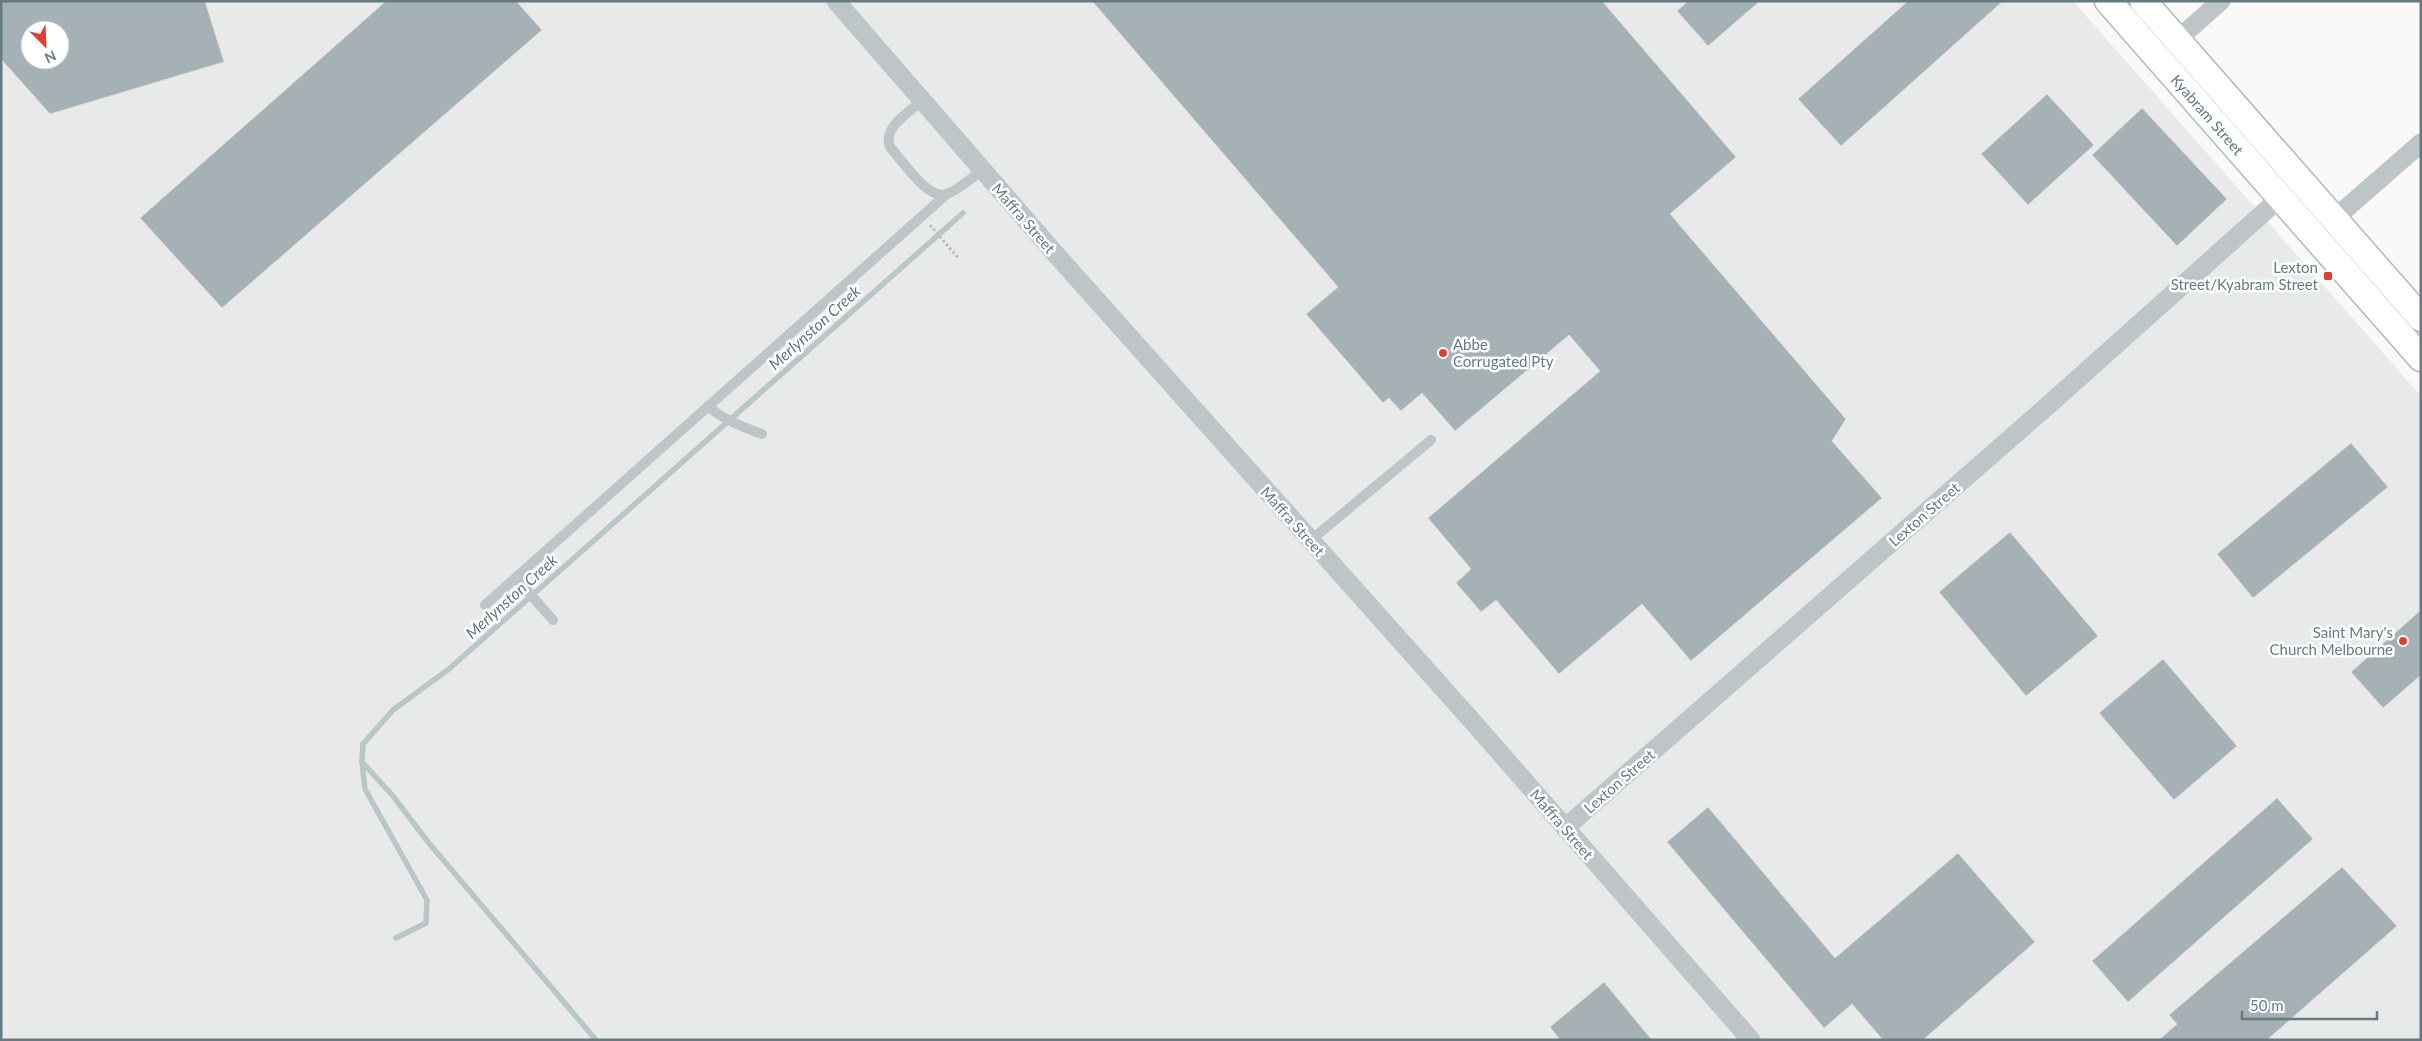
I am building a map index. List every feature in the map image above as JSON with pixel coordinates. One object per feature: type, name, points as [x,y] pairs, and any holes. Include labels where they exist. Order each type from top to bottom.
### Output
[{"type":"street","name":"Maffra Street","points":[[836,1],[982,170],[1751,1040]]},
{"type":"street","name":"Kyabram Street","points":[[2108,1],[2421,358]]},
{"type":"street","name":"Kyabram Street","points":[[2143,1],[2421,318]]},
{"type":"street","points":[[2177,40],[2221,1]]},
{"type":"street","points":[[2307,228],[2318,227],[2334,219],[2421,143]]},
{"type":"street","name":"Lexton Street","points":[[1565,828],[2045,408],[2280,198]]},
{"type":"street","name":"Kyabram Street","points":[[2334,219],[2332,230],[2333,242],[2358,272],[2399,333]]},
{"type":"lane","points":[[922,101],[896,124],[889,133],[887,140],[890,147],[926,189],[935,194],[948,193]]},
{"type":"lane","points":[[485,605],[948,193],[982,170]]},
{"type":"lane","points":[[708,406],[719,414],[762,434]]},
{"type":"lane","points":[[1311,540],[1431,440]]},
{"type":"lane","points":[[516,578],[553,620]]},
{"type":"path","points":[[930,226],[959,259]]},
{"type":"shaded area","points":[[1,1],[2073,1],[2421,396],[2421,1040],[1,1040]]},
{"type":"building","points":[[1,1],[205,1],[224,62],[50,114],[1,59]]},
{"type":"building","points":[[386,1],[516,1],[542,30],[222,308],[140,218]]},
{"type":"building","name":"Abbe Corrugated Pty","points":[[1092,1],[1602,1],[1736,157],[1670,214],[1846,419],[1832,441],[1882,498],[1691,661],[1642,604],[1559,674],[1496,600],[1481,612],[1456,583],[1471,569],[1428,518],[1600,371],[1569,335],[1455,431],[1422,393],[1401,411],[1389,398],[1383,403],[1306,314],[1338,287]]},
{"type":"building","points":[[1688,1],[1760,1],[1708,46],[1677,11]]},
{"type":"building","points":[[1908,1],[2003,1],[1841,146],[1798,99]]},
{"type":"building","points":[[2047,94],[2094,145],[2028,205],[1981,154]]},
{"type":"building","points":[[2142,108],[2227,199],[2177,246],[2092,155]]},
{"type":"building","points":[[2351,443],[2388,487],[2253,598],[2217,554]]},
{"type":"building","points":[[2010,532],[2098,636],[2026,696],[1939,592]]},
{"type":"building","name":"Saint Mary's Church Melbourne","points":[[2421,610],[2421,675],[2383,708],[2351,672]]},
{"type":"building","points":[[2163,659],[2237,746],[2174,800],[2099,713]]},
{"type":"building","points":[[2277,798],[2313,839],[2128,1002],[2092,961]]},
{"type":"building","points":[[1708,807],[1835,958],[1958,853],[2035,942],[1923,1040],[1883,1040],[1852,1004],[1824,1028],[1667,842]]},
{"type":"building","points":[[2342,867],[2397,926],[2267,1040],[2159,1040],[2177,1024],[2169,1015]]},
{"type":"building","points":[[1604,982],[1652,1040],[1560,1040],[1550,1027]]},
{"type":"waterway","name":"Merlynston Creek","points":[[596,1040],[428,842],[393,796],[362,762],[363,744],[393,710],[449,669],[963,213]]},
{"type":"waterway","points":[[362,762],[365,789],[427,900],[426,923],[396,938]]},
{"type":"place","name":"Lexton Street/Kyabram Street","points":[[2328,276]]},
{"type":"place","name":"Abbe Corrugated Pty","points":[[1443,353]]},
{"type":"place","name":"Saint Mary's Church Melbourne","points":[[2403,641]]}]
